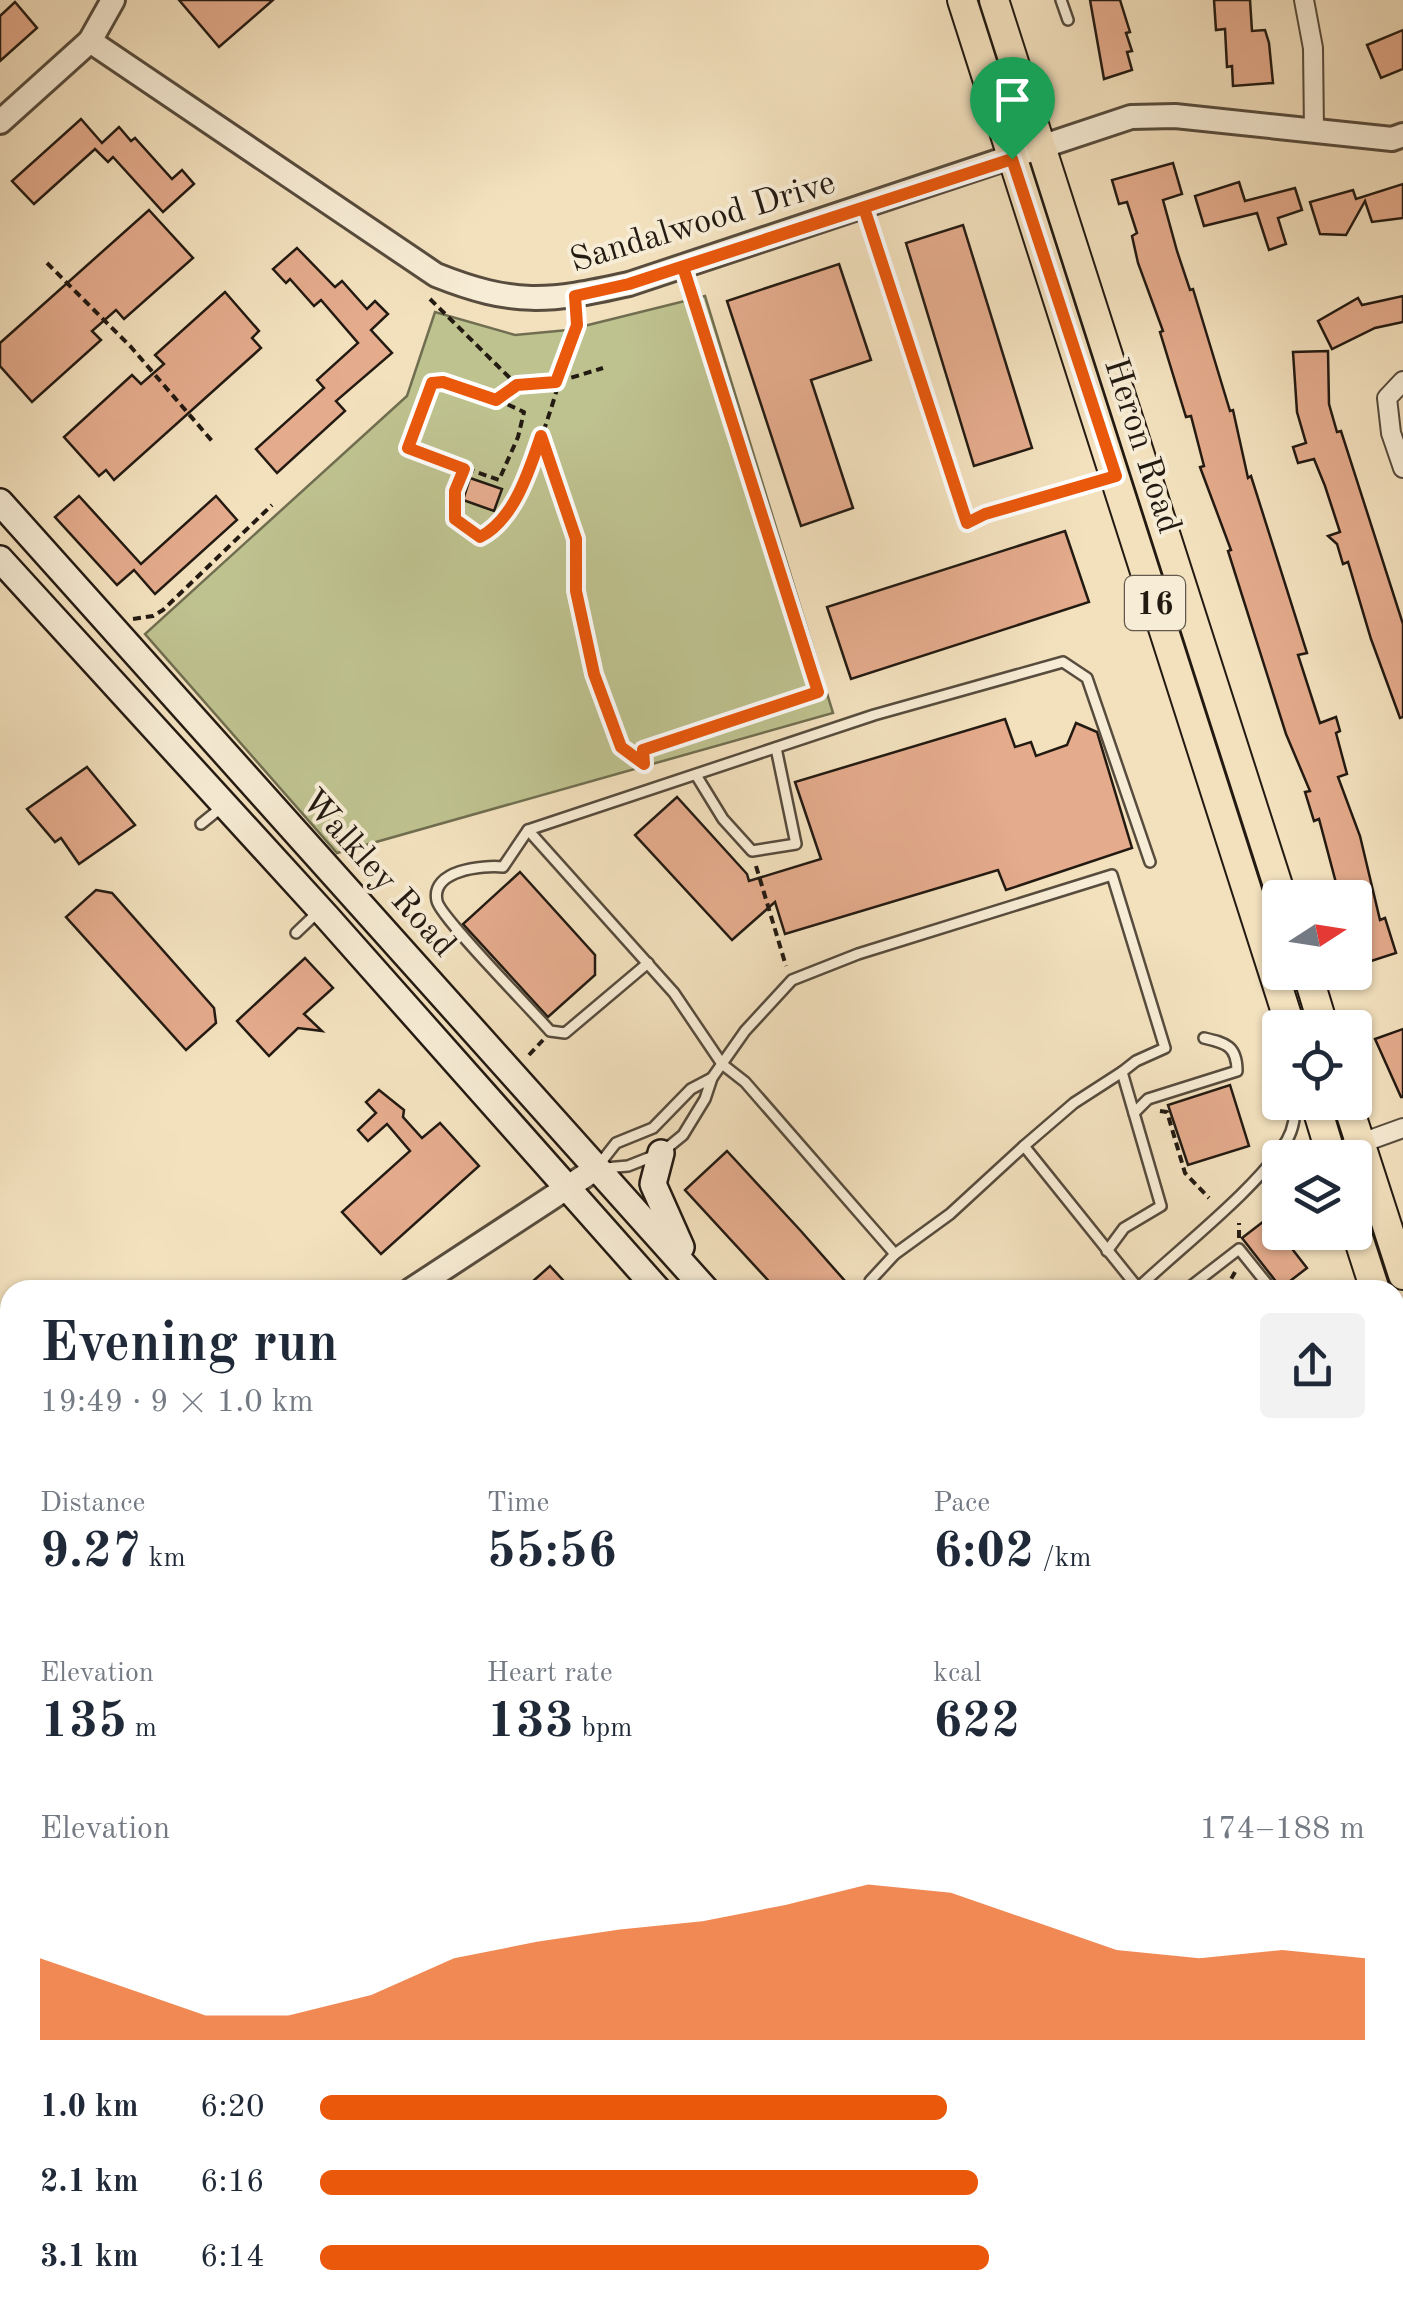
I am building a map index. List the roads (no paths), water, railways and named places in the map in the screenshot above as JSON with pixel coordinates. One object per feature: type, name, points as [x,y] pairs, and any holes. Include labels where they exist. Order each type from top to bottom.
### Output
[{"type":"main road","name":"Heron Road","points":[[962,0],[1285,1010]]},
{"type":"main road","name":"Heron Road","points":[[994,0],[1276,880]]},
{"type":"main road","name":"Walkley Road","points":[[0,502],[697,1280]]},
{"type":"main road","name":"Walkley Road","points":[[0,559],[649,1280]]},
{"type":"main road","points":[[661,1153],[654,1184],[659,1204],[701,1280]]},
{"type":"main road","points":[[1372,1182],[1403,1275]]},
{"type":"main road","points":[[1362,1250],[1372,1280]]},
{"type":"street","points":[[0,122],[90,41],[112,0]]},
{"type":"street","points":[[1304,0],[1314,48],[1314,131]]},
{"type":"street","name":"Sandalwood Drive","points":[[90,41],[436,275],[481,293],[522,301],[575,296],[683,267],[1131,117],[1175,116],[1392,139],[1403,135]]},
{"type":"street","points":[[1403,382],[1387,398],[1392,434],[1403,468]]},
{"type":"street","points":[[1368,1140],[1403,1128]]},
{"type":"street","points":[[426,1280],[597,1168]]},
{"type":"lane","points":[[1061,0],[1068,20]]},
{"type":"lane","points":[[864,208],[967,523],[985,514],[1116,476]]},
{"type":"lane","points":[[648,963],[564,1033],[550,1031],[437,906],[436,891],[442,881],[476,864],[503,867],[528,830],[874,715],[1063,662],[1087,678],[1150,862]]},
{"type":"lane","points":[[696,776],[723,819],[752,851],[796,844],[776,748]]},
{"type":"lane","points":[[200,824],[224,805]]},
{"type":"lane","points":[[528,830],[648,963],[706,1036],[722,1064],[744,1082],[895,1254]]},
{"type":"lane","points":[[597,1168],[628,1166],[661,1153],[683,1135],[705,1100],[712,1078],[748,1026],[792,980],[858,954],[1112,875],[1165,1048],[1136,1061],[1074,1103],[950,1214],[895,1254],[870,1280]]},
{"type":"lane","points":[[296,933],[320,910]]},
{"type":"lane","points":[[1134,1113],[1148,1099],[1236,1071],[1237,1056],[1228,1044],[1204,1038]]},
{"type":"lane","points":[[1106,1251],[1124,1228],[1161,1206],[1122,1072]]},
{"type":"lane","points":[[597,1168],[616,1143],[654,1128],[691,1089],[712,1078]]},
{"type":"lane","points":[[1148,1280],[1254,1180],[1285,1143],[1293,1120]]},
{"type":"lane","points":[[1024,1146],[1131,1280]]},
{"type":"lane","points":[[1198,1280],[1234,1249],[1244,1253],[1264,1280]]}]
